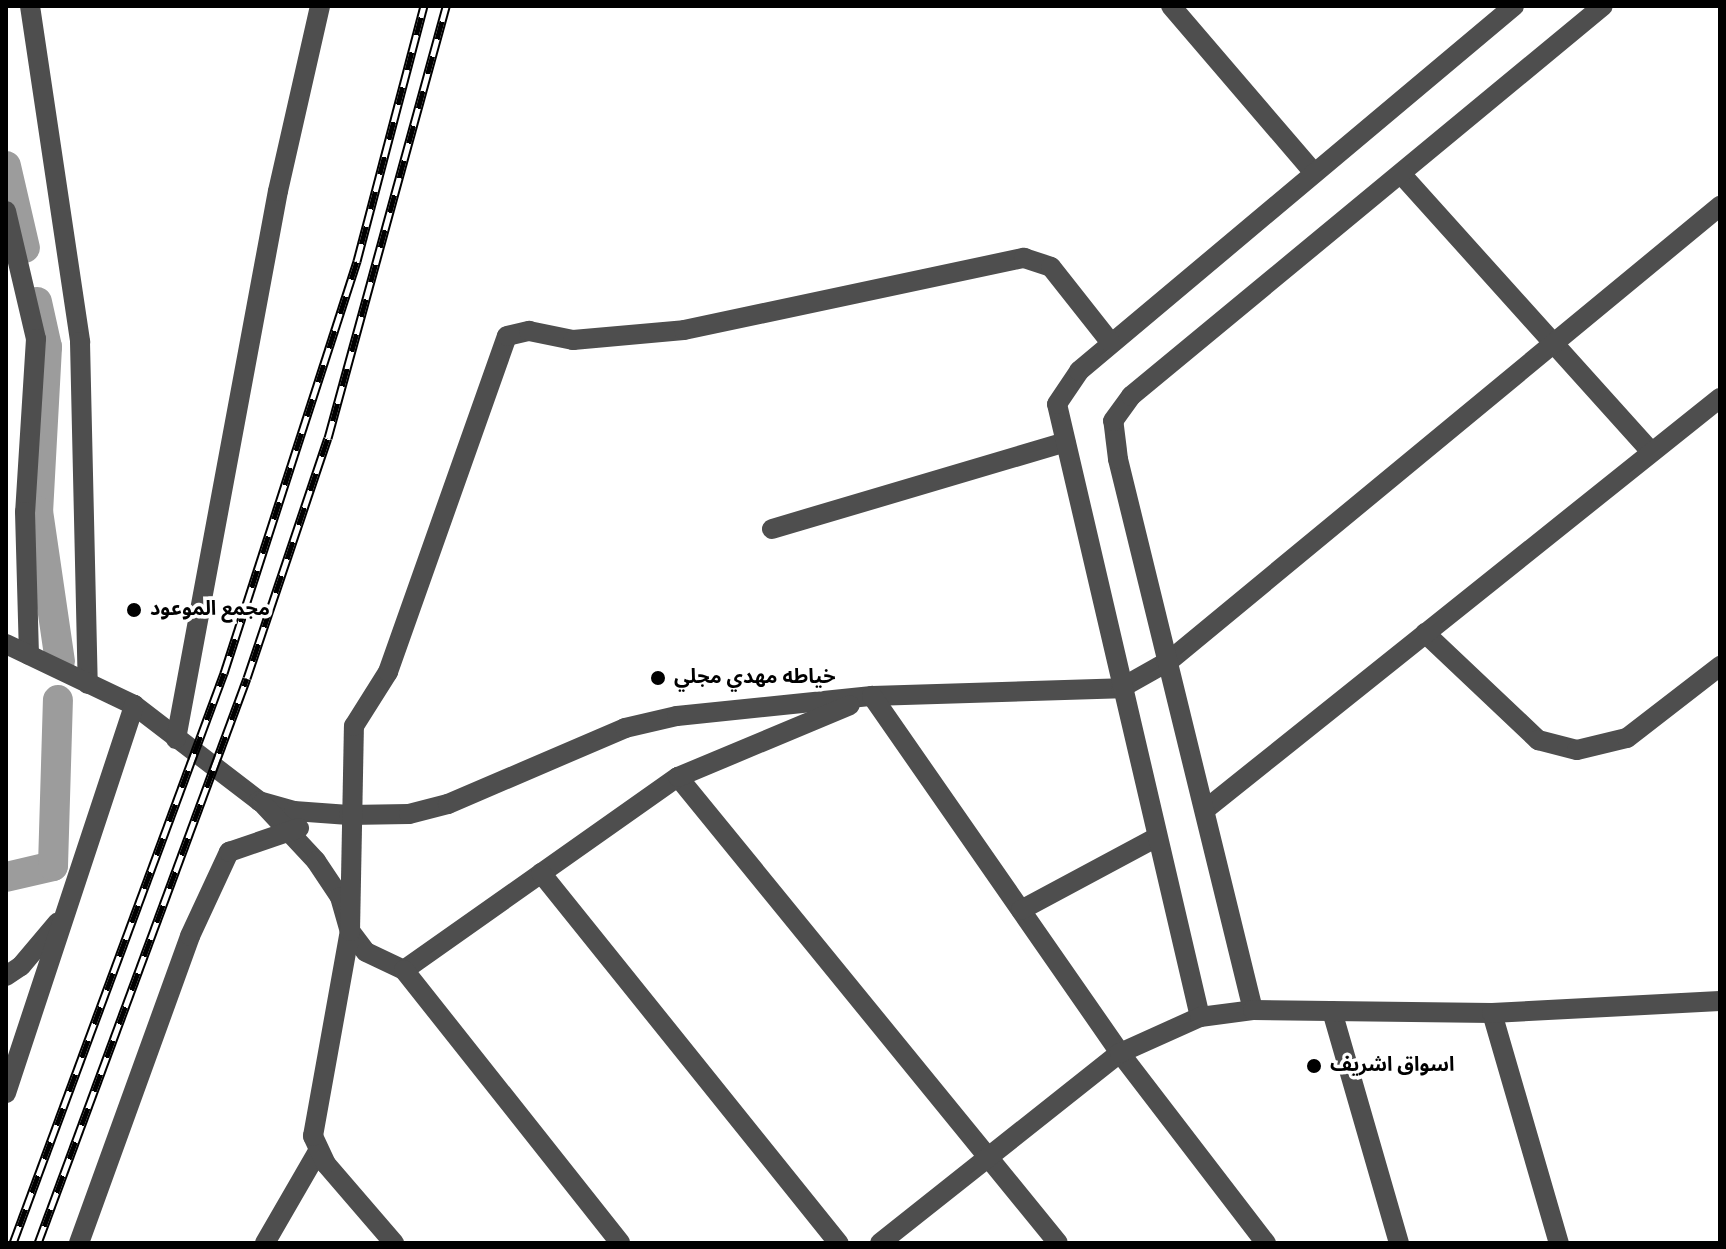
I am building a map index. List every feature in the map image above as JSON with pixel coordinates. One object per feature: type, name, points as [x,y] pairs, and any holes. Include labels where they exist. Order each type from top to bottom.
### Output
[{"type":"street","points":[[30,6],[80,342],[88,684]]},
{"type":"street","points":[[176,739],[278,191],[320,6]]},
{"type":"street","points":[[1171,6],[1314,173]]},
{"type":"street","points":[[1200,1017],[1057,404],[1079,371],[1111,343],[1514,6]]},
{"type":"street","points":[[1253,1010],[1113,421],[1131,396],[1603,6]]},
{"type":"street","points":[[1402,175],[1651,452]]},
{"type":"street","points":[[259,801],[294,811],[349,815],[409,814],[448,804],[638,725],[872,696],[1121,688],[1169,661],[1720,206]]},
{"type":"street","points":[[6,211],[36,339],[25,512],[29,655]]},
{"type":"street","points":[[394,1243],[317,1153],[313,1136],[350,931],[349,815],[354,726],[388,672],[507,336],[529,331],[573,340],[684,330],[1024,258],[1051,267],[1111,343]]},
{"type":"street","points":[[1206,809],[1720,398]]},
{"type":"street","points":[[772,529],[1065,442]]},
{"type":"street","points":[[1425,633],[1538,740],[1577,750],[1627,738],[1720,666]]},
{"type":"street","points":[[6,644],[134,705],[259,801],[289,831],[340,897],[350,931],[366,952],[404,970],[620,1243]]},
{"type":"street","points":[[404,970],[678,777],[872,696]]},
{"type":"street","points":[[872,696],[1120,1053],[1266,1243]]},
{"type":"street","points":[[6,1093],[134,705]]},
{"type":"street","points":[[678,777],[1058,1243]]},
{"type":"street","points":[[79,1243],[190,936],[229,852],[349,815]]},
{"type":"street","points":[[1021,910],[1157,837]]},
{"type":"street","points":[[541,873],[839,1243]]},
{"type":"street","points":[[6,976],[21,966],[65,913]]},
{"type":"street","points":[[880,1243],[1120,1053],[1200,1017],[1253,1010],[1492,1013],[1720,1001]]},
{"type":"street","points":[[1332,1011],[1399,1243]]},
{"type":"street","points":[[1492,1013],[1559,1243]]},
{"type":"street","points":[[265,1243],[317,1153]]},
{"type":"waterway","points":[[6,166],[25,248]]},
{"type":"waterway","points":[[37,302],[47,347],[38,511],[60,661]]},
{"type":"waterway","points":[[6,877],[53,866],[58,700]]},
{"type":"railway","points":[[13,1243],[224,673],[357,261],[424,6]]},
{"type":"railway","points":[[38,1243],[247,678],[328,438],[446,6]]},
{"type":"place","name":"مجمع الموعود","points":[[134,610]]},
{"type":"place","name":"خياطه مهدي مجلي","points":[[658,678]]},
{"type":"place","name":"اسواق اشريف","points":[[1314,1066]]}]
